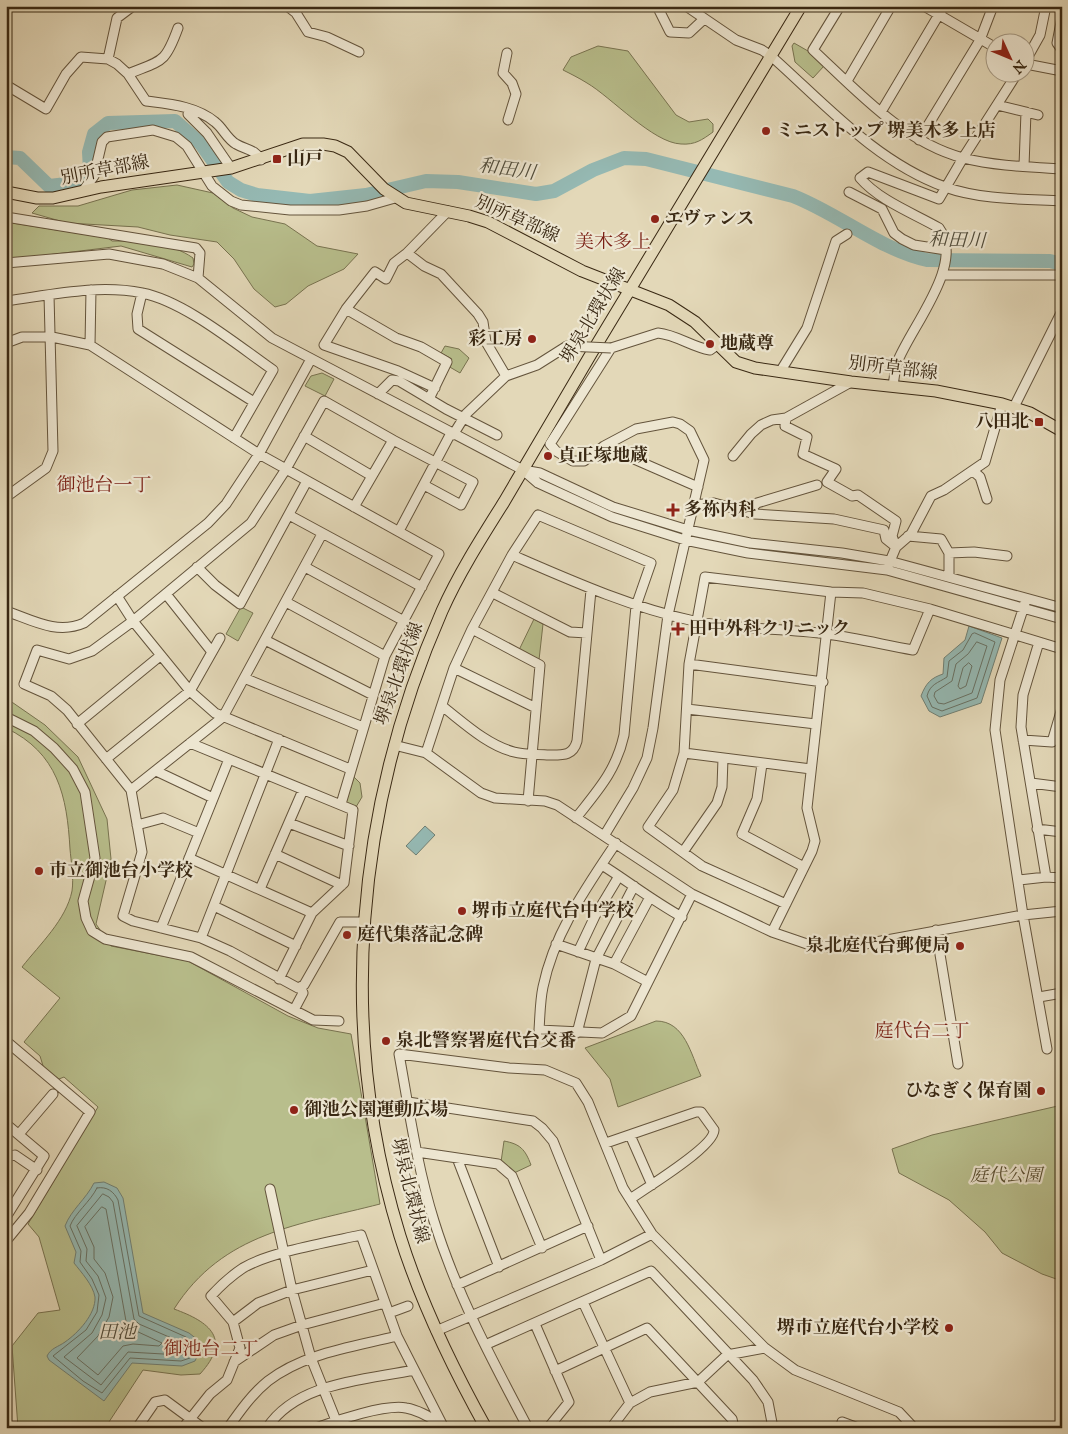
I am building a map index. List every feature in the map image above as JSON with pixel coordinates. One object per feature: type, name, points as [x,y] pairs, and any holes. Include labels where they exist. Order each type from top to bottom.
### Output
[{"type":"main road","name":"堺泉北環状線","points":[[486,1428],[436,1331],[400,1233],[379,1145],[366,1075],[362,1011],[364,922],[375,825],[394,745],[417,672],[444,608],[523,470],[801,6]]},
{"type":"main road","name":"別所草部線","points":[[6,192],[37,198],[53,198],[83,191],[229,168],[261,160],[303,144],[323,144],[348,152],[393,196],[406,203],[448,211],[488,222],[582,271],[631,289],[683,313],[736,362],[780,372],[936,391],[1002,404],[1014,407],[1062,431]]},
{"type":"street","points":[[108,59],[117,18],[133,6]]},
{"type":"street","points":[[287,6],[296,13],[308,32],[327,37],[360,52]]},
{"type":"street","points":[[657,6],[670,32],[689,33],[704,19]]},
{"type":"street","points":[[686,6],[736,40],[762,50],[771,56],[876,150],[895,164],[946,187],[986,195],[1062,201]]},
{"type":"street","points":[[840,6],[813,50],[881,112],[919,140],[963,158],[992,164],[1062,169]]},
{"type":"street","points":[[847,81],[891,6]]},
{"type":"street","points":[[924,6],[986,43]]},
{"type":"street","points":[[881,112],[940,16],[944,6]]},
{"type":"street","points":[[919,140],[980,40],[993,6]]},
{"type":"street","points":[[1036,43],[1040,35],[1046,6]]},
{"type":"street","points":[[1062,17],[1057,43],[1062,50]]},
{"type":"street","points":[[128,74],[156,64],[164,58],[178,28]]},
{"type":"street","points":[[507,53],[503,73],[512,83],[516,94],[508,120]]},
{"type":"street","points":[[6,85],[46,109],[66,74],[81,57],[108,59],[128,74],[146,101],[192,109],[213,120],[230,140],[237,145],[257,152],[261,160]]},
{"type":"street","points":[[1036,64],[1062,71]]},
{"type":"street","points":[[893,386],[897,364],[943,273],[946,251],[943,234],[939,228],[885,198],[860,178],[868,172],[939,199],[1012,82]]},
{"type":"street","points":[[997,105],[1038,115]]},
{"type":"street","points":[[1024,166],[1026,112]]},
{"type":"street","points":[[188,114],[208,133],[229,168]]},
{"type":"street","points":[[83,191],[94,176],[102,142],[107,137],[153,130],[176,137],[188,146],[212,186],[231,201],[241,205],[290,210],[339,210],[367,206],[393,196]]},
{"type":"street","points":[[849,192],[882,209],[894,233],[902,239],[914,244],[946,251]]},
{"type":"street","points":[[434,388],[398,371],[324,345],[346,309],[375,272],[386,278],[394,263],[407,253],[448,211]]},
{"type":"street","points":[[6,217],[196,248],[200,253],[198,278]]},
{"type":"street","points":[[780,372],[807,328],[836,241],[847,234]]},
{"type":"street","points":[[407,253],[424,266],[441,274],[478,314],[483,322],[486,342],[506,376]]},
{"type":"street","points":[[6,263],[109,254],[163,264],[198,278],[272,338],[523,470],[538,483],[612,516],[685,540],[748,553],[888,565],[950,577],[1025,602],[1062,619]]},
{"type":"street","points":[[943,273],[1062,275]]},
{"type":"street","points":[[90,345],[91,290]]},
{"type":"street","points":[[6,301],[91,290],[142,293],[169,302],[192,315],[272,370],[234,438]]},
{"type":"street","points":[[142,293],[137,314],[138,329],[254,402]]},
{"type":"street","points":[[6,497],[46,468],[52,457],[52,337],[49,295]]},
{"type":"street","points":[[346,309],[396,338],[421,347],[447,362],[429,399]]},
{"type":"street","points":[[1014,407],[1062,311]]},
{"type":"street","points":[[399,531],[435,461],[452,434],[464,417],[506,376],[537,365],[568,346],[611,348],[658,333],[666,334],[702,349],[710,350],[718,346]]},
{"type":"street","points":[[6,343],[22,337],[52,337],[90,345],[259,454],[439,554],[385,656],[341,804]]},
{"type":"street","points":[[604,836],[633,788],[647,758],[653,728],[668,615],[704,457],[690,431],[680,424],[668,422],[636,429],[604,446],[584,461],[573,461],[556,451],[550,444],[611,348]]},
{"type":"street","points":[[6,611],[55,629],[72,628],[84,623],[208,523],[226,504],[259,454],[311,359]]},
{"type":"street","points":[[378,394],[384,386],[396,380],[497,435]]},
{"type":"street","points":[[733,456],[750,434],[761,426],[772,420],[786,418],[851,382]]},
{"type":"street","points":[[294,1010],[304,993],[301,988],[279,979],[230,951],[200,938],[123,916],[142,852],[131,790],[67,710],[51,696],[24,684],[37,650],[69,659],[92,651],[133,621],[250,522],[286,469],[324,401],[473,482],[461,504],[424,485]]},
{"type":"street","points":[[888,565],[896,547],[908,536],[931,496],[974,471],[984,462],[1002,404]]},
{"type":"street","points":[[786,418],[786,426],[807,437],[803,454],[836,469],[827,482],[852,496],[858,495],[896,521],[892,536],[896,547]]},
{"type":"street","points":[[304,436],[372,476]]},
{"type":"street","points":[[354,506],[393,440]]},
{"type":"street","points":[[604,446],[698,487]]},
{"type":"street","points":[[523,470],[540,473],[613,506],[688,530],[750,543],[842,553],[1025,602],[1062,608]]},
{"type":"street","points":[[974,471],[980,477],[987,499]]},
{"type":"street","points":[[197,567],[215,586],[240,604],[308,481]]},
{"type":"street","points":[[748,512],[757,503],[817,485]]},
{"type":"street","points":[[694,505],[714,503],[748,512],[834,519],[884,530],[886,539],[896,547]]},
{"type":"street","points":[[289,515],[422,587]]},
{"type":"street","points":[[426,753],[454,668],[472,629],[512,555],[538,515],[651,563],[636,606],[624,735],[619,756],[610,775],[576,818]]},
{"type":"street","points":[[131,790],[224,717],[322,534]]},
{"type":"street","points":[[908,536],[941,539],[949,553],[950,577]]},
{"type":"street","points":[[949,553],[974,552],[1007,556]]},
{"type":"street","points":[[512,555],[591,590],[668,615],[697,621],[827,634],[913,650],[930,609]]},
{"type":"street","points":[[305,567],[404,621]]},
{"type":"street","points":[[786,904],[702,866],[648,826],[673,790],[684,753],[689,664],[705,577],[831,592],[863,593],[930,609],[1062,649]]},
{"type":"street","points":[[442,706],[490,742],[515,752],[561,755],[570,753],[575,749],[591,590]]},
{"type":"street","points":[[772,932],[815,841],[807,808],[810,768],[823,682],[831,592]]},
{"type":"street","points":[[493,593],[570,632],[587,633]]},
{"type":"street","points":[[166,594],[212,652]]},
{"type":"street","points":[[117,596],[133,621],[160,656],[190,691],[215,713],[350,769]]},
{"type":"street","points":[[286,602],[385,656]]},
{"type":"street","points":[[1025,602],[1000,680],[995,730],[1023,915],[1047,1049]]},
{"type":"street","points":[[472,629],[540,665],[528,801]]},
{"type":"street","points":[[106,759],[190,691],[220,638]]},
{"type":"street","points":[[265,640],[373,695]]},
{"type":"street","points":[[1039,642],[1023,695],[1021,713],[1023,740],[1046,877]]},
{"type":"street","points":[[77,724],[160,656]]},
{"type":"street","points":[[689,664],[823,682]]},
{"type":"street","points":[[454,668],[536,708]]},
{"type":"street","points":[[244,678],[363,727]]},
{"type":"street","points":[[1023,740],[1052,742],[1062,708]]},
{"type":"street","points":[[686,709],[816,724]]},
{"type":"street","points":[[6,717],[34,731],[54,748],[74,769],[85,792],[95,858],[83,901],[86,918],[92,931],[105,939],[191,957],[313,1020],[339,1021]]},
{"type":"street","points":[[200,938],[279,740]]},
{"type":"street","points":[[190,743],[266,776],[354,810],[342,885],[312,913],[279,979]]},
{"type":"street","points":[[394,745],[426,753],[481,793],[495,798],[545,801],[557,805],[692,894],[772,932],[807,944],[828,947],[865,944],[1023,915],[1062,911]]},
{"type":"street","points":[[684,753],[762,764],[810,768]]},
{"type":"street","points":[[683,852],[717,803],[722,787],[723,758]]},
{"type":"street","points":[[161,928],[229,759]]},
{"type":"street","points":[[762,764],[757,799],[742,834],[804,867]]},
{"type":"street","points":[[156,770],[213,798]]},
{"type":"street","points":[[1031,782],[1062,787]]},
{"type":"street","points":[[260,889],[303,790]]},
{"type":"street","points":[[137,825],[162,818],[199,834]]},
{"type":"street","points":[[288,823],[349,846]]},
{"type":"street","points":[[1037,829],[1062,832]]},
{"type":"street","points":[[616,843],[576,902],[556,944],[542,988],[539,1030],[602,1033],[631,1016],[692,894]]},
{"type":"street","points":[[275,854],[342,885]]},
{"type":"street","points":[[189,858],[312,913]]},
{"type":"street","points":[[602,864],[649,899],[682,916]]},
{"type":"street","points":[[578,952],[595,916],[619,876]]},
{"type":"street","points":[[1019,880],[1046,877],[1062,878]]},
{"type":"street","points":[[577,1033],[596,959],[634,886]]},
{"type":"street","points":[[614,964],[649,899]]},
{"type":"street","points":[[214,906],[296,946]]},
{"type":"street","points":[[301,988],[340,922],[364,922]]},
{"type":"street","points":[[936,930],[958,1064]]},
{"type":"street","points":[[556,944],[614,964],[648,982]]},
{"type":"street","points":[[1039,997],[1062,993]]},
{"type":"street","points":[[6,1241],[10,1230],[28,1213],[90,1112],[7,1043]]},
{"type":"street","points":[[528,1428],[469,1316],[434,1220],[417,1152],[399,1054],[509,1068],[545,1070],[576,1083],[588,1102],[623,1188],[652,1234],[765,1348],[796,1370],[899,1412],[914,1428]]},
{"type":"street","points":[[19,1134],[53,1094]]},
{"type":"street","points":[[408,1102],[533,1120],[553,1141],[600,1260]]},
{"type":"street","points":[[606,1143],[696,1112],[701,1112],[714,1130],[712,1138],[694,1154],[630,1199]]},
{"type":"street","points":[[6,1124],[44,1156],[6,1217]]},
{"type":"street","points":[[630,1135],[652,1185]]},
{"type":"street","points":[[417,1152],[498,1164],[506,1169],[512,1176],[542,1248]]},
{"type":"street","points":[[6,1157],[15,1155],[37,1170]]},
{"type":"street","points":[[457,1158],[499,1267]]},
{"type":"street","points":[[270,1189],[292,1290],[311,1358],[322,1389],[338,1424]]},
{"type":"street","points":[[457,1285],[588,1226]]},
{"type":"street","points":[[436,1331],[600,1260],[652,1234]]},
{"type":"street","points":[[183,1428],[210,1394],[227,1380],[240,1348],[233,1322],[210,1296],[224,1282],[244,1267],[285,1252],[361,1236],[397,1336],[443,1426]]},
{"type":"street","points":[[233,1322],[258,1303],[292,1290],[373,1270]]},
{"type":"street","points":[[485,1345],[651,1271],[727,1355],[753,1380],[768,1402],[773,1428]]},
{"type":"street","points":[[583,1302],[630,1403]]},
{"type":"street","points":[[234,1362],[274,1335],[302,1325],[385,1304]]},
{"type":"street","points":[[389,1313],[408,1306]]},
{"type":"street","points":[[535,1324],[569,1402],[548,1428]]},
{"type":"street","points":[[555,1371],[647,1328],[732,1419],[734,1428]]},
{"type":"street","points":[[228,1428],[246,1403],[267,1382],[290,1367],[311,1358],[397,1336]]},
{"type":"street","points":[[611,1428],[630,1403],[650,1392],[698,1382],[727,1355],[765,1348]]},
{"type":"street","points":[[268,1428],[273,1420],[293,1402],[322,1389],[414,1370]]},
{"type":"street","points":[[137,1428],[155,1402],[165,1400],[203,1428]]},
{"type":"street","points":[[316,1428],[338,1424],[390,1409],[406,1408],[423,1413],[443,1426]]},
{"type":"street","points":[[841,1428],[842,1422],[858,1428]]},
{"type":"green space","points":[[794,43],[808,51],[824,66],[813,78],[795,62],[792,46]]},
{"type":"green space","points":[[598,46],[628,51],[676,115],[689,122],[708,119],[713,124],[713,132],[702,140],[690,144],[670,142],[645,128],[587,83],[563,70],[571,57]]},
{"type":"green space","points":[[177,185],[213,193],[233,208],[252,217],[285,224],[317,246],[358,254],[344,269],[308,286],[286,304],[275,307],[254,289],[234,259],[217,242],[170,235],[138,227],[67,223],[32,213],[39,206],[78,206],[132,190]]},
{"type":"green space","points":[[6,222],[108,238],[112,241],[144,242],[165,246],[193,258],[194,264],[192,267],[121,246],[6,260]]},
{"type":"green space","points":[[445,346],[459,349],[469,358],[460,373],[448,366],[452,359],[441,353]]},
{"type":"green space","points":[[322,373],[334,379],[325,396],[305,386],[311,376]]},
{"type":"green space","points":[[241,607],[253,613],[238,641],[226,634]]},
{"type":"green space","points":[[534,619],[543,624],[539,660],[519,650]]},
{"type":"green space","points":[[6,698],[45,725],[78,757],[107,819],[111,859],[96,924],[111,946],[188,961],[288,1016],[318,1028],[351,1034],[380,1204],[292,1226],[239,1247],[215,1263],[194,1283],[174,1309],[198,1320],[212,1333],[215,1341],[210,1362],[200,1374],[181,1375],[143,1370],[105,1428],[18,1428],[12,1346],[38,1313],[60,1310],[39,1237],[28,1224],[98,1107],[64,1077],[59,1079],[44,1069],[40,1056],[24,1042],[60,998],[22,967],[52,931],[64,912],[72,891],[73,875],[66,811],[56,778],[38,750],[24,738],[6,728]]},
{"type":"green space","points":[[354,777],[360,783],[362,797],[356,807],[346,802]]},
{"type":"green space","points":[[656,1021],[674,1027],[680,1033],[690,1049],[701,1076],[618,1107],[610,1079],[585,1048]]},
{"type":"green space","name":"庭代公園","points":[[1062,1105],[1062,1281],[1042,1274],[1002,1253],[985,1232],[949,1200],[899,1173],[892,1149],[932,1135]]},
{"type":"green space","points":[[504,1141],[521,1148],[531,1165],[514,1173],[501,1162]]},
{"type":"water","points":[[969,626],[1002,638],[981,703],[940,717],[929,711],[921,696],[929,682],[943,674],[944,658],[965,640]]},
{"type":"water","points":[[425,826],[435,835],[416,855],[406,846]]},
{"type":"water","name":"田池","points":[[104,1182],[117,1188],[123,1198],[143,1313],[189,1333],[198,1340],[199,1352],[195,1361],[182,1366],[132,1363],[104,1401],[49,1360],[47,1356],[53,1349],[75,1334],[93,1310],[95,1303],[94,1292],[74,1263],[76,1252],[65,1226],[94,1183]]},
{"type":"waterway","name":"和田川","points":[[6,157],[20,158],[49,186],[67,184],[77,181],[90,170],[89,152],[94,134],[108,123],[175,121],[201,144],[228,182],[241,190],[257,195],[310,201],[366,195],[426,181],[458,182],[536,194],[554,191],[593,170],[624,158],[646,159],[793,196],[810,203],[892,248],[927,260],[1050,261],[1062,264]]},
{"type":"place","name":"ミニストップ 堺美木多上店","points":[[766,131]]},
{"type":"place","name":"山戸","points":[[277,159]]},
{"type":"place","name":"エヴァンス","points":[[655,219]]},
{"type":"place","name":"彩工房","points":[[532,339]]},
{"type":"place","name":"地蔵尊","points":[[710,344]]},
{"type":"place","name":"八田北","points":[[1039,422]]},
{"type":"place","name":"貞正塚地蔵","points":[[548,456]]},
{"type":"place","name":"多祢内科","points":[[673,510]]},
{"type":"place","name":"田中外科クリニック","points":[[678,629]]},
{"type":"place","name":"市立御池台小学校","points":[[39,871]]},
{"type":"place","name":"堺市立庭代台中学校","points":[[462,911]]},
{"type":"place","name":"庭代集落記念碑","points":[[347,935]]},
{"type":"place","name":"泉北庭代台郵便局","points":[[960,946]]},
{"type":"place","name":"泉北警察署庭代台交番","points":[[386,1041]]},
{"type":"place","name":"ひなぎく保育園","points":[[1041,1091]]},
{"type":"place","name":"御池公園運動広場","points":[[294,1110]]},
{"type":"place","name":"堺市立庭代台小学校","points":[[949,1328]]},
{"type":"district","name":"美木多上","points":[[613,243]]},
{"type":"district","name":"御池台一丁","points":[[104,486]]},
{"type":"district","name":"庭代台二丁","points":[[922,1032]]},
{"type":"district","name":"御池台二丁","points":[[211,1350]]}]
